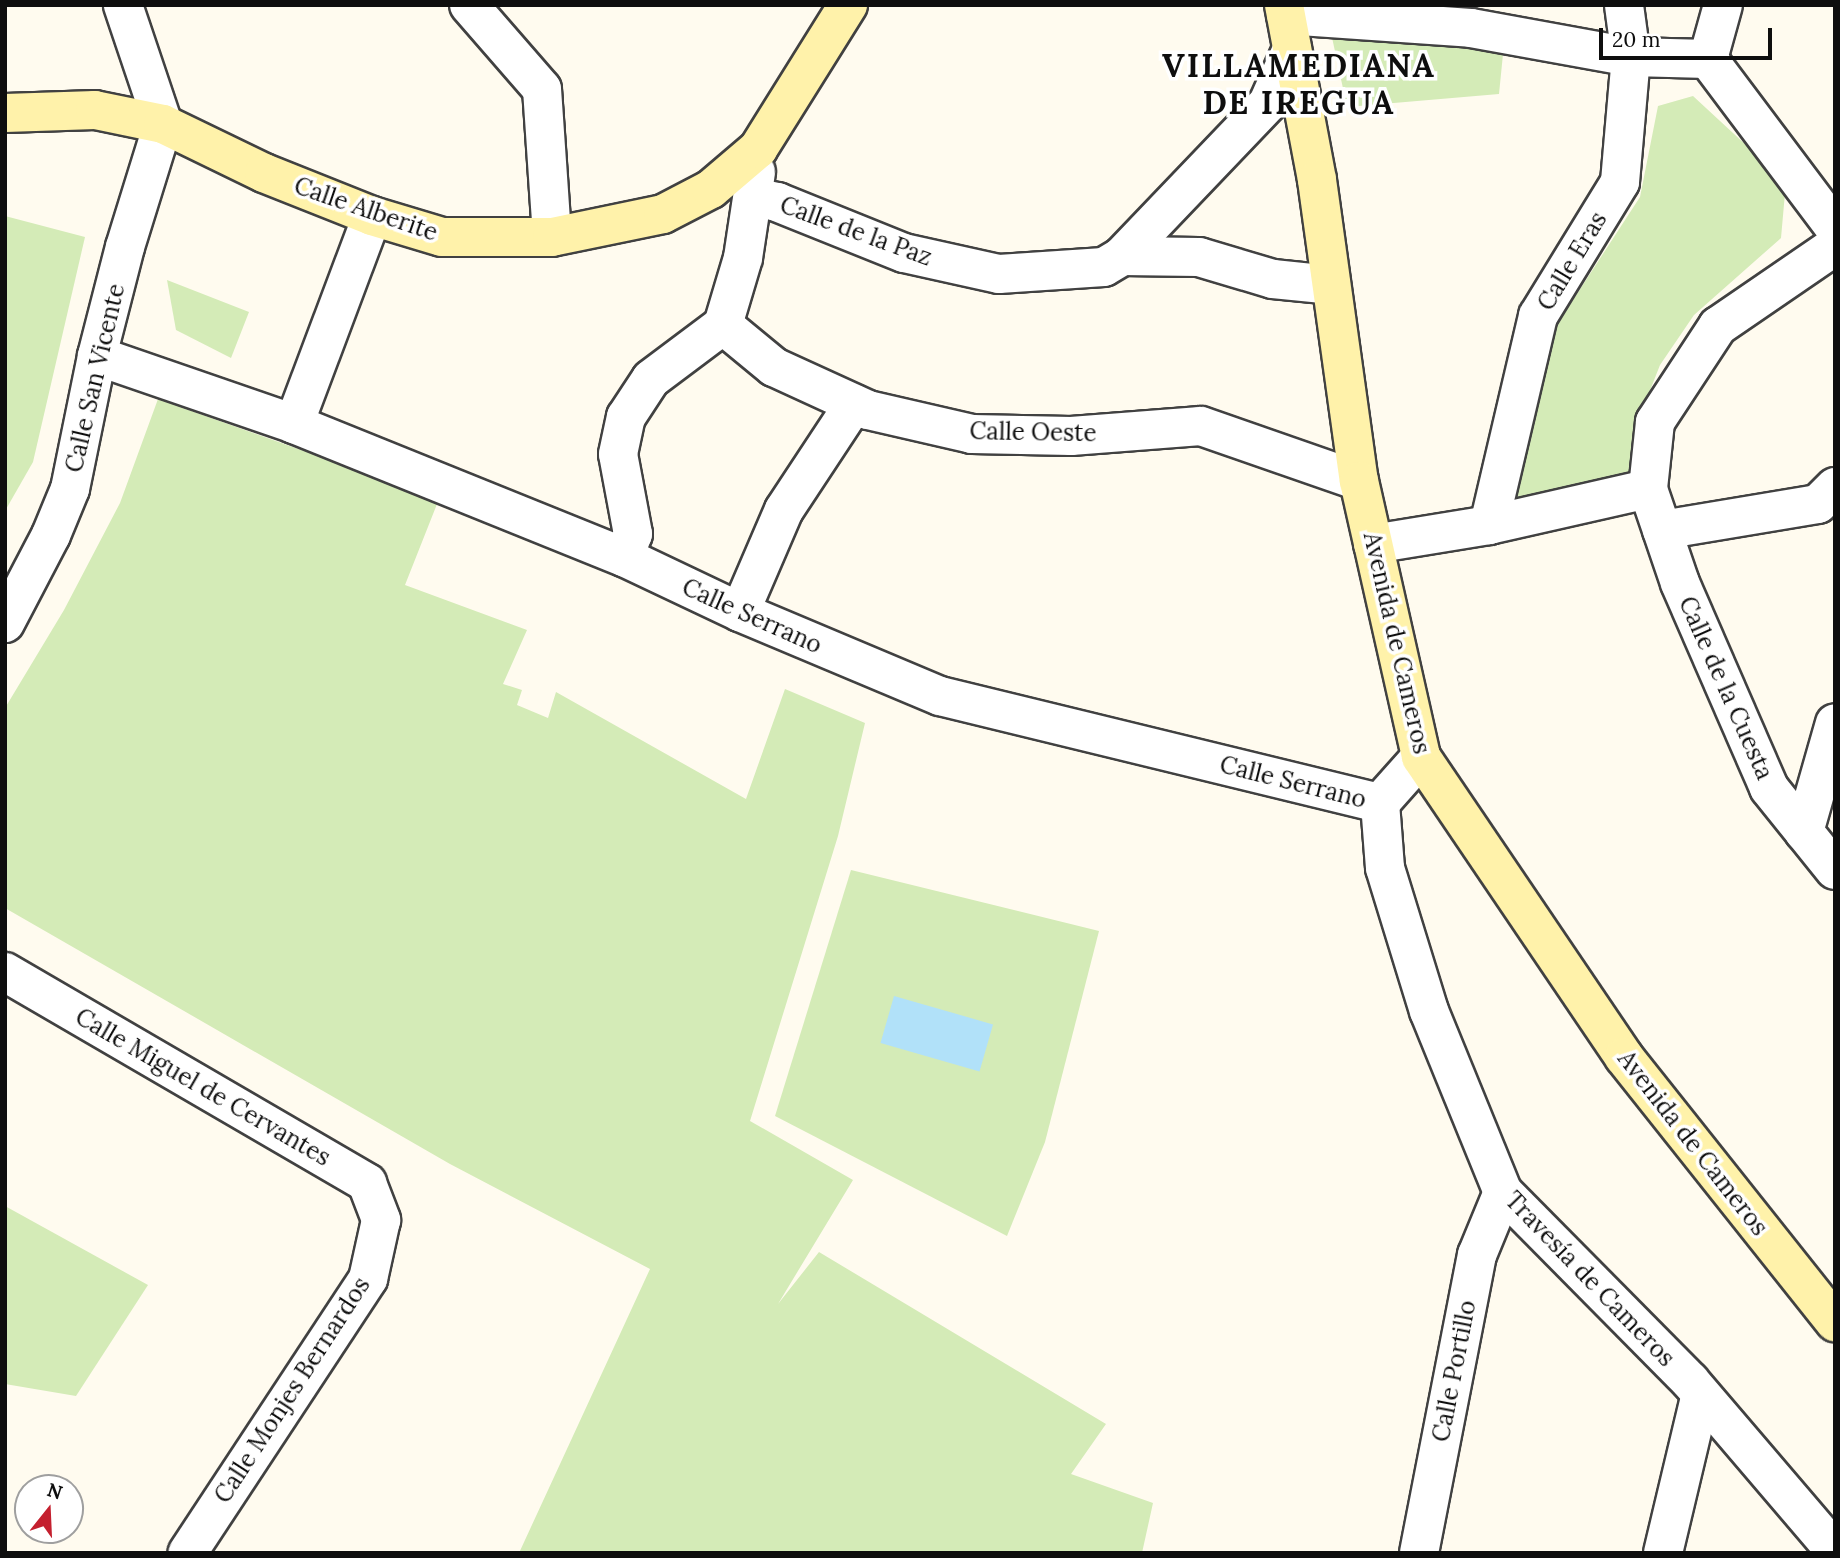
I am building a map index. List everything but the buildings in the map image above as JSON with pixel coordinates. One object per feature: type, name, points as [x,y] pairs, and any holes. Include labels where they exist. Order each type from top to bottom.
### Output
[{"type":"main road","name":"Calle Alberite","points":[[5,113],[95,110],[163,124],[264,173],[372,216],[442,237],[552,237],[663,214],[711,190],[758,149],[848,5]]},
{"type":"main road","name":"Avenida de Cameros","points":[[1287,23],[1317,180],[1359,481],[1421,757],[1624,1057],[1835,1322]]},
{"type":"street","points":[[123,5],[163,124]]},
{"type":"street","points":[[469,5],[542,89],[552,237]]},
{"type":"street","name":"Calle Eras","points":[[1489,525],[1538,316],[1620,182],[1631,57],[1624,5]]},
{"type":"street","points":[[1708,60],[1723,5]]},
{"type":"street","points":[[1287,23],[1471,28],[1631,57],[1708,60]]},
{"type":"street","name":"Calle de la Paz","points":[[754,197],[777,202],[904,253],[999,274],[1104,267],[1122,256],[1268,103],[1287,23]]},
{"type":"street","points":[[1708,60],[1835,228]]},
{"type":"street","name":"Calle San Vicente","points":[[5,623],[51,535],[70,489],[97,356],[125,247],[163,124]]},
{"type":"street","points":[[624,557],[633,534],[618,454],[626,417],[650,379],[723,326],[743,258],[754,197],[758,149]]},
{"type":"street","points":[[294,424],[372,216]]},
{"type":"street","points":[[1373,544],[1489,525],[1648,489],[1655,422],[1718,326],[1835,246]]},
{"type":"street","name":"Calle de la Paz","points":[[1122,256],[1199,257],[1273,279],[1331,285]]},
{"type":"street","name":"Calle Oeste","points":[[723,326],[774,367],[868,410],[972,434],[1071,436],[1201,426],[1359,481]]},
{"type":"street","name":"Calle Serrano","points":[[97,356],[294,424],[624,557],[740,612],[940,696],[1380,803],[1421,757]]},
{"type":"street","points":[[740,612],[784,510],[854,404]]},
{"type":"street","points":[[1662,530],[1818,503],[1835,487]]},
{"type":"street","name":"Calle de la Cuesta","points":[[1648,489],[1680,583],[1769,788],[1835,870]]},
{"type":"street","points":[[1804,832],[1835,723]]},
{"type":"street","name":"Travesía de Cameros","points":[[1380,803],[1385,868],[1429,1011],[1503,1192],[1701,1394],[1835,1551]]},
{"type":"street","name":"Calle Miguel de Cervantes","points":[[5,972],[367,1183],[381,1220]]},
{"type":"street","name":"Calle Portillo","points":[[1419,1553],[1476,1255],[1503,1192]]},
{"type":"street","name":"Calle Monjes Bernardos","points":[[187,1553],[368,1279],[381,1220]]},
{"type":"street","points":[[1663,1553],[1701,1394]]},
{"type":"green space","points":[[1325,5],[1506,24],[1499,94],[1347,107]]},
{"type":"green space","points":[[1693,96],[1786,182],[1781,238],[1694,315],[1660,365],[1649,393],[1632,478],[1512,498],[1558,323],[1640,197],[1658,106]]},
{"type":"green space","points":[[5,216],[85,237],[33,462],[5,511]]},
{"type":"green space","points":[[167,280],[249,312],[231,358],[176,330]]},
{"type":"green space","points":[[158,399],[439,499],[405,585],[527,630],[503,684],[522,690],[517,705],[548,718],[556,692],[746,799],[785,689],[865,723],[838,836],[750,1121],[853,1180],[778,1304],[819,1252],[1106,1424],[1071,1474],[1153,1503],[1142,1553],[519,1553],[650,1269],[450,1164],[5,908],[5,708],[64,610],[120,503]]},
{"type":"green space","points":[[851,870],[1099,931],[1045,1142],[1007,1236],[775,1116]]},
{"type":"green space","points":[[5,1206],[148,1285],[76,1396],[5,1384]]},
{"type":"water","points":[[894,996],[993,1024],[980,1071],[880,1043]]},
{"type":"district","name":"VILLAMEDIANA DE IREGUA","points":[[1299,86]]}]
